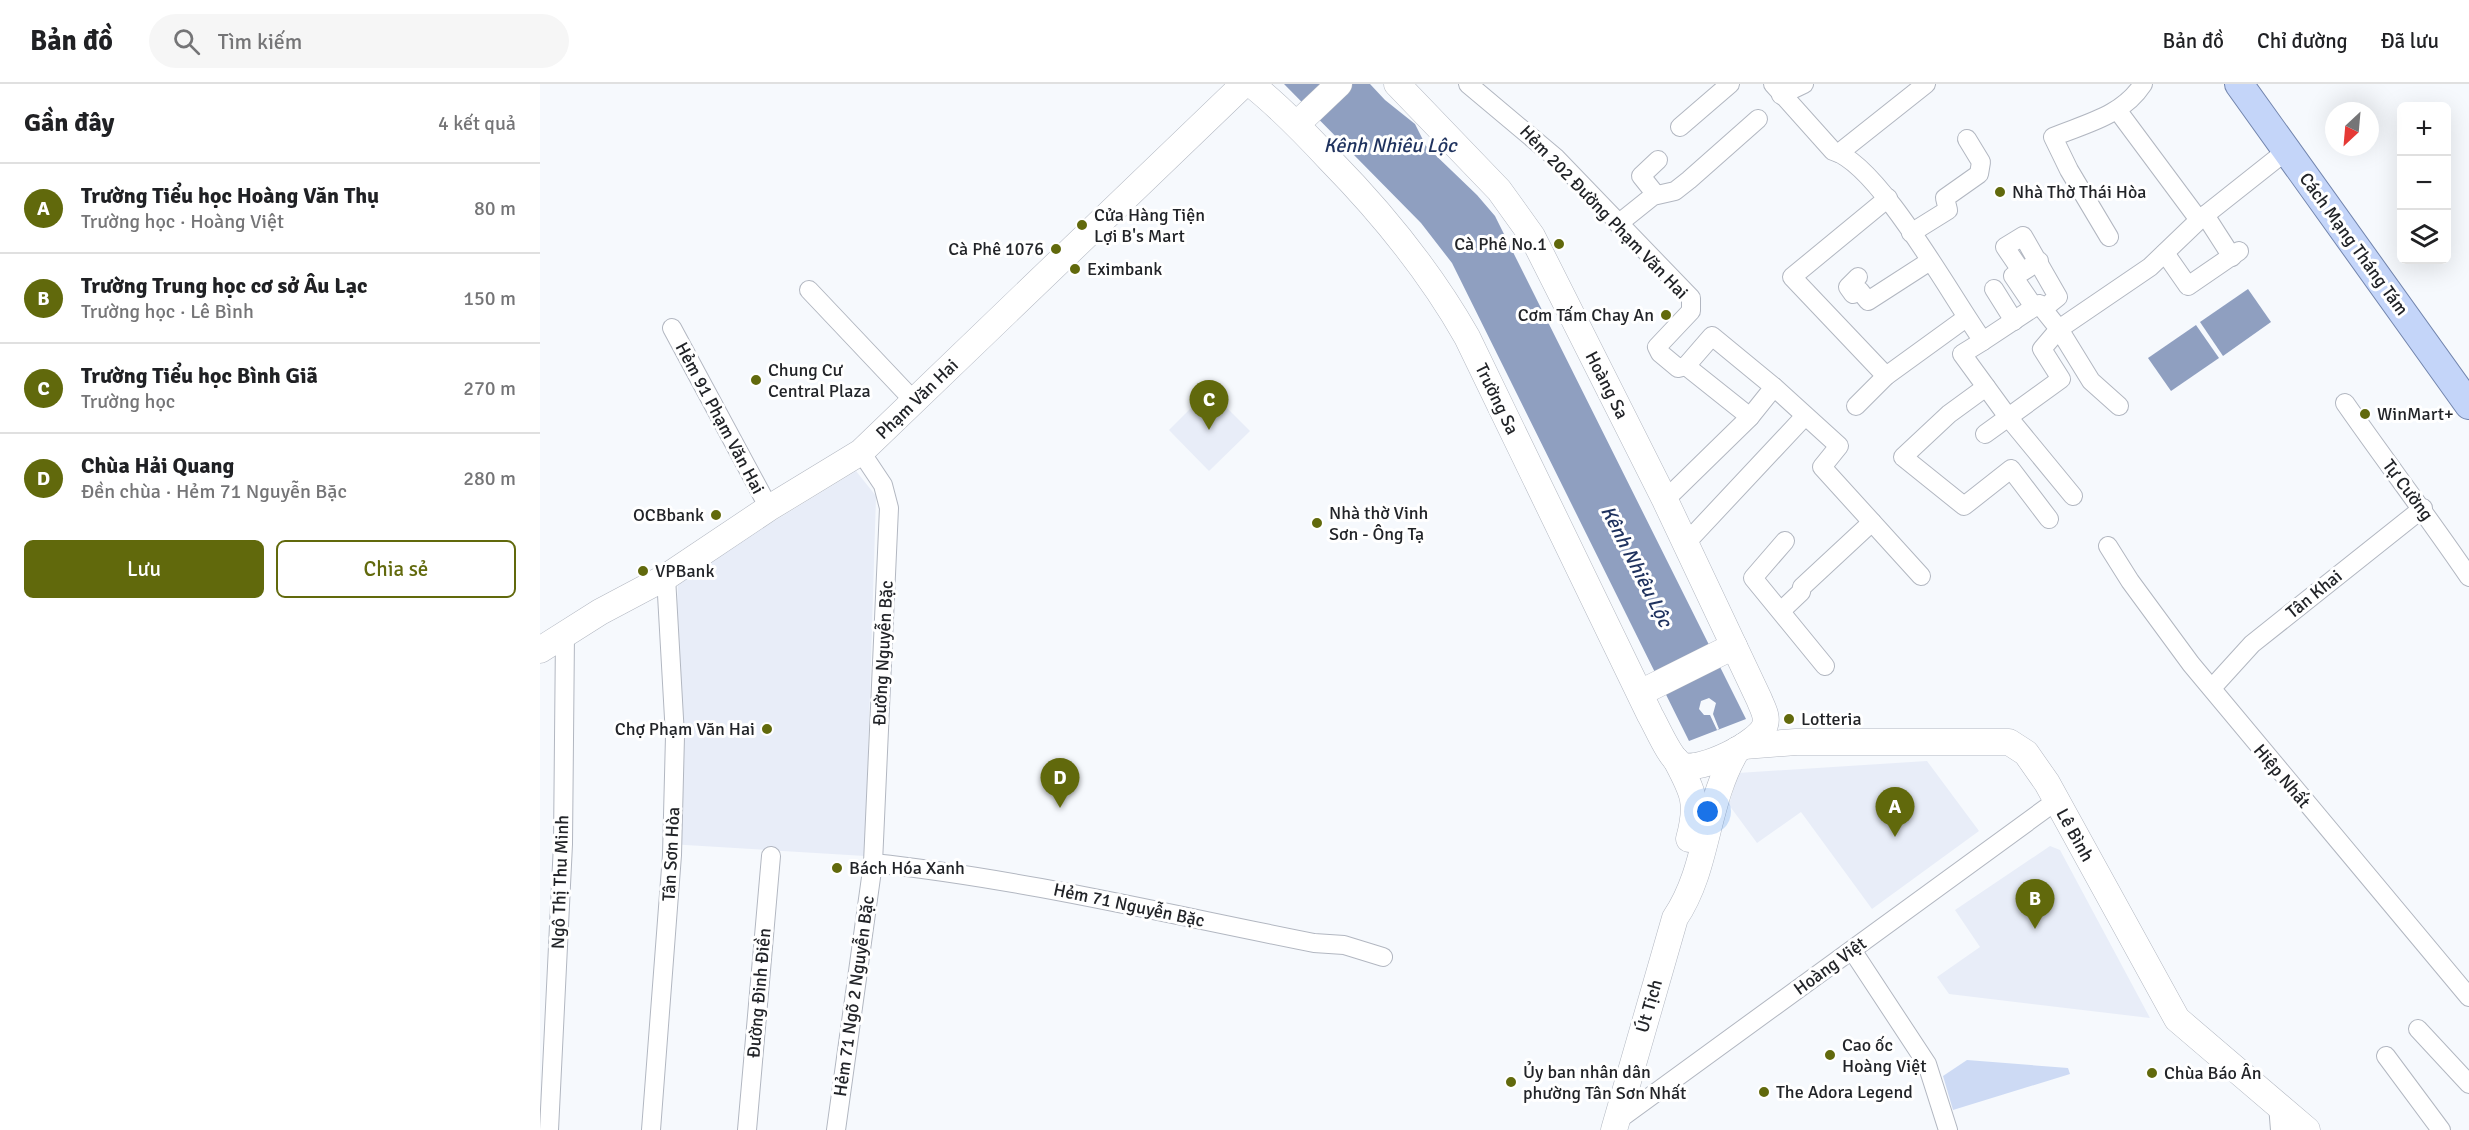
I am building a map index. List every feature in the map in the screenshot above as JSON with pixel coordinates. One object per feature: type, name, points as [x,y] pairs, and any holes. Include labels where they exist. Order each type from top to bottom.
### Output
[{"type":"main road","name":"Cách Mạng Tháng Tám","points":[[2239,84],[2466,393]]},
{"type":"street","name":"Phạm Văn Hai","points":[[540,650],[666,577],[769,508],[861,452],[1244,84]]},
{"type":"street","name":"Trường Sa","points":[[1251,84],[1301,120],[1399,235],[1444,296],[1645,690],[1691,788],[1695,817]]},
{"type":"street","points":[[1301,120],[1339,84]]},
{"type":"street","name":"Hoàng Sa","points":[[1397,84],[1499,190],[1532,236],[1686,543],[1728,649],[1767,719],[1777,732],[1796,742]]},
{"type":"street","name":"Hẻm 202 Đường Phạm Văn Hai","points":[[1468,84],[1556,158],[1691,298],[1691,311],[1657,347],[1660,353],[1678,368],[1686,366]]},
{"type":"street","points":[[1680,126],[1730,84]]},
{"type":"street","points":[[1777,90],[1804,84]]},
{"type":"street","points":[[1839,153],[1926,84]]},
{"type":"street","points":[[2109,237],[2069,170],[2053,137],[2118,111],[2134,97],[2143,84]]},
{"type":"street","points":[[1777,90],[1833,151],[1845,154],[1888,198],[1983,341]]},
{"type":"street","points":[[2118,111],[2202,217],[2236,254],[2187,286],[2165,253]]},
{"type":"street","points":[[1618,224],[1653,196],[1675,191],[1758,119]]},
{"type":"street","points":[[1911,233],[1948,210],[1945,198],[1979,174],[1981,162],[1967,139]]},
{"type":"street","points":[[1985,434],[2061,380],[2042,349],[2059,329],[2150,267],[2202,217],[2286,151]]},
{"type":"street","points":[[1653,196],[1653,191],[1641,176],[1658,160]]},
{"type":"street","points":[[1886,376],[1792,277],[1888,198]]},
{"type":"street","points":[[1858,277],[1848,287],[1853,294],[1860,291],[1868,301],[1878,298],[1929,261]]},
{"type":"street","points":[[2039,261],[2058,297],[2014,321],[1962,354],[2007,417],[2073,496]]},
{"type":"street","points":[[2013,276],[2038,308],[2059,329],[2091,381],[2119,406]]},
{"type":"street","points":[[1994,289],[2014,321]]},
{"type":"street","points":[[809,290],[914,401]]},
{"type":"street","points":[[1856,406],[1886,376],[1966,318]]},
{"type":"street","name":"Hẻm 91 Phạm Văn Hai","points":[[672,328],[769,508]]},
{"type":"street","points":[[1750,417],[1686,366],[1712,336],[1774,387],[1839,446],[1822,467],[1921,576]]},
{"type":"street","points":[[1665,500],[1750,417],[1774,387]]},
{"type":"street","points":[[1986,387],[1949,414],[1903,457],[1964,506],[2011,469],[2049,519]]},
{"type":"street","name":"Tự Cường","points":[[2345,403],[2391,469],[2423,508],[2469,577]]},
{"type":"street","points":[[1686,543],[1805,416]]},
{"type":"street","name":"Đường Nguyễn Bặc","points":[[861,452],[883,485],[890,508],[873,863]]},
{"type":"street","name":"Tân Khai","points":[[2212,688],[2252,644],[2423,508]]},
{"type":"street","points":[[1782,610],[1801,592],[1802,587],[1872,522]]},
{"type":"street","points":[[1785,541],[1753,578],[1782,610],[1824,666]]},
{"type":"street","name":"Hiệp Nhất","points":[[2108,546],[2130,581],[2252,740],[2469,997]]},
{"type":"street","name":"Tân Sơn Hòa","points":[[651,1130],[672,855],[675,760],[666,577]]},
{"type":"street","name":"Ngô Thị Thu Minh","points":[[549,1130],[563,844],[565,634]]},
{"type":"street","points":[[1645,690],[1728,649]]},
{"type":"street","points":[[1676,760],[1691,767],[1741,748],[1763,732],[1767,719]]},
{"type":"street","name":"Lê Bình","points":[[1741,748],[1796,742],[2009,742],[2021,748],[2032,759],[2172,1011],[2279,1118],[2307,1130]]},
{"type":"street","name":"Út Tịch","points":[[1611,1127],[1675,918],[1687,899],[1718,792],[1741,748]]},
{"type":"street","name":"Hoàng Việt","points":[[1611,1127],[2056,801]]},
{"type":"street","name":"Út Tịch","points":[[1675,918],[1674,895],[1695,817]]},
{"type":"street","name":"Đường Đinh Điền","points":[[747,1130],[771,856]]},
{"type":"street","name":"Hẻm 71 Nguyễn Bặc","points":[[873,863],[1021,883],[1314,943],[1344,945],[1383,957]]},
{"type":"street","name":"Hẻm 71 Ngõ 2 Nguyễn Bặc","points":[[836,1130],[873,863]]},
{"type":"street","points":[[1852,950],[1928,1064],[1948,1130]]},
{"type":"street","points":[[2418,1029],[2469,1084]]},
{"type":"street","points":[[2386,1056],[2441,1130]]},
{"type":"shaded area","points":[[1209,390],[1250,431],[1209,471],[1169,430]]},
{"type":"shaded area","name":"Chợ Phạm Văn Hai","points":[[856,471],[876,496],[865,856],[669,844],[678,580]]},
{"type":"shaded area","points":[[1927,761],[1979,831],[1872,909],[1801,812],[1757,843],[1729,805],[1738,773]]},
{"type":"shaded area","points":[[2050,846],[2060,850],[2150,1018],[1949,994],[1937,977],[1980,947],[1955,910]]},
{"type":"shaded area","points":[[1967,1060],[2068,1068],[2070,1074],[1953,1110],[1943,1076]]},
{"type":"water","name":"Kênh Nhiêu Lộc","points":[[1284,84],[1370,84],[1385,100],[1415,124],[1426,146],[1477,195],[1495,216],[1746,719],[1689,741],[1452,263],[1421,223]]},
{"type":"water","points":[[2248,289],[2271,322],[2223,356],[2200,322]]},
{"type":"water","points":[[2196,325],[2219,358],[2171,391],[2148,358]]},
{"type":"pier","points":[[1709,698],[1716,703],[1713,714],[1719,729],[1717,730],[1710,715],[1704,715],[1699,709],[1701,701]]},
{"type":"place","name":"Nhà Thờ Thái Hòa","points":[[2000,192]]},
{"type":"place","name":"Cửa Hàng Tiện Lợi B's Mart","points":[[1082,225]]},
{"type":"place","name":"Cà Phê No.1","points":[[1559,244]]},
{"type":"place","name":"Cà Phê 1076","points":[[1056,249]]},
{"type":"place","name":"Eximbank","points":[[1075,269]]},
{"type":"place","name":"Cơm Tấm Chay An","points":[[1666,315]]},
{"type":"place","name":"Chung Cư Central Plaza","points":[[756,380]]},
{"type":"place","name":"WinMart+","points":[[2365,414]]},
{"type":"place","name":"Trường Tiểu học Bình Giã","points":[[1209,430]]},
{"type":"place","name":"OCBbank","points":[[716,515]]},
{"type":"place","name":"Nhà thờ Vinh Sơn - Ông Tạ","points":[[1317,523]]},
{"type":"place","name":"VPBank","points":[[643,571]]},
{"type":"place","name":"Lotteria","points":[[1789,719]]},
{"type":"place","name":"Chợ Phạm Văn Hai","points":[[767,729]]},
{"type":"place","name":"Chùa Hải Quang","points":[[1060,808]]},
{"type":"place","name":"Trường Tiểu học Hoàng Văn Thụ","points":[[1895,837]]},
{"type":"place","name":"Bách Hóa Xanh","points":[[837,868]]},
{"type":"place","name":"Trường Trung học cơ sở Âu Lạc","points":[[2035,929]]},
{"type":"place","name":"Cao ốc Hoàng Việt","points":[[1830,1055]]},
{"type":"place","name":"Chùa Báo Ân","points":[[2152,1073]]},
{"type":"place","name":"Ủy ban nhân dân phường Tân Sơn Nhất","points":[[1511,1082]]},
{"type":"place","name":"The Adora Legend","points":[[1764,1092]]}]
